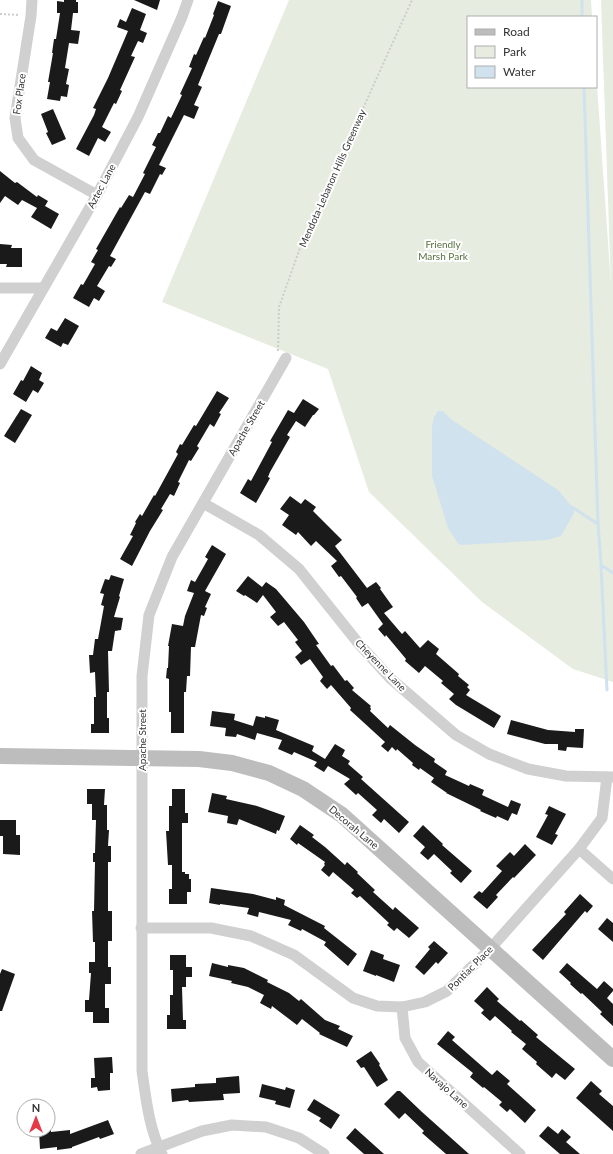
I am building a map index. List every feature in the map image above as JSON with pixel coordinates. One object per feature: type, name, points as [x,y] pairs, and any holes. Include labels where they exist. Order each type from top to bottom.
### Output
[{"type":"street","name":"Fox Place","points":[[32,0],[32,16],[15,118],[18,138],[34,160],[97,195]]},
{"type":"street","name":"Aztec Lane","points":[[0,364],[97,195],[138,117],[188,0]]},
{"type":"street","points":[[0,288],[43,288]]},
{"type":"street","name":"Apache Street","points":[[160,1151],[147,1111],[142,1071],[142,676],[149,615],[172,557],[286,358]]},
{"type":"street","name":"Cheyenne Lane","points":[[203,503],[259,535],[299,569],[359,644],[390,678],[456,735],[489,754],[528,769],[566,776],[610,777]]},
{"type":"street","name":"Decorah Lane","points":[[0,756],[199,759],[232,763],[269,773],[303,789],[342,815],[613,1059]]},
{"type":"street","name":"Pontiac Place","points":[[141,928],[211,928],[251,936],[294,955],[353,998],[377,1006],[402,1007],[425,1002],[446,992],[490,949],[579,849],[602,818],[610,777]]},
{"type":"street","points":[[579,849],[613,879]]},
{"type":"street","name":"Navajo Lane","points":[[402,1007],[405,1038],[418,1062],[520,1154]]},
{"type":"street","points":[[141,1154],[160,1151],[202,1131],[232,1125],[266,1127],[299,1138],[324,1154]]},
{"type":"path","name":"Mendota-Lebanon Hills Greenway","points":[[286,358],[278,353],[279,307],[300,248],[412,0]]},
{"type":"path","points":[[0,14],[32,16]]},
{"type":"green space","name":"Friendly Marsh Park","points":[[289,0],[591,0],[592,16],[467,16],[467,88],[597,88],[597,85],[611,285],[601,0],[613,0],[613,682],[573,669],[482,602],[369,492],[328,369],[162,302]]},
{"type":"water","points":[[438,411],[443,411],[452,420],[558,490],[573,508],[574,513],[561,536],[547,540],[460,545],[457,542],[448,528],[432,476],[432,427],[434,417]]},
{"type":"building","points":[[64,0],[76,0],[76,2],[78,2],[78,13],[73,13],[71,30],[80,31],[78,44],[69,43],[65,68],[69,69],[66,84],[69,85],[67,97],[61,96],[60,101],[47,99],[54,39],[56,39],[60,13],[57,13],[57,1],[64,2]]},
{"type":"building","points":[[134,0],[160,0],[157,10]]},
{"type":"building","points":[[218,1],[231,6],[221,34],[219,34],[198,85],[202,87],[194,105],[199,107],[194,119],[184,115],[159,165],[166,168],[162,175],[160,174],[150,194],[145,192],[110,256],[116,259],[111,267],[109,266],[97,286],[105,291],[99,301],[94,298],[89,307],[73,298],[81,284],[83,285],[95,264],[91,262],[98,250],[96,249],[120,207],[121,208],[129,195],[133,197],[145,174],[143,173],[156,147],[152,145],[158,133],[160,133],[168,116],[171,118],[182,95],[180,94],[192,68],[189,67],[194,54],[196,55],[204,37],[205,38]]},
{"type":"building","points":[[132,8],[146,14],[140,30],[147,33],[143,43],[138,41],[131,56],[135,57],[120,90],[122,91],[102,127],[111,132],[105,142],[98,138],[89,156],[76,149],[94,115],[96,109],[93,108],[108,78],[128,31],[117,27],[120,19],[126,22]]},
{"type":"building","points":[[53,109],[66,139],[52,145],[46,133],[48,132],[41,114]]},
{"type":"building","points":[[0,171],[37,197],[38,195],[48,201],[45,206],[59,214],[51,229],[31,217],[37,208],[22,200],[18,205],[5,196],[0,203]]},
{"type":"building","points":[[0,244],[12,245],[11,248],[22,248],[22,267],[6,267],[7,264],[0,264]]},
{"type":"building","points":[[65,318],[79,326],[68,345],[63,343],[61,347],[45,338],[51,328],[57,331]]},
{"type":"building","points":[[31,366],[42,373],[39,380],[44,383],[38,393],[33,390],[26,402],[13,394],[21,380],[23,381]]},
{"type":"building","points":[[217,391],[229,398],[219,413],[221,414],[214,427],[210,424],[197,446],[199,448],[191,461],[189,460],[178,482],[180,483],[174,496],[170,494],[161,509],[163,510],[150,531],[132,566],[120,559],[133,536],[130,535],[136,523],[135,522],[140,514],[142,516],[154,495],[155,496],[178,454],[176,452],[180,444],[182,445],[194,425],[196,426]]},
{"type":"building","points":[[303,399],[319,409],[305,427],[296,421],[287,435],[290,437],[270,472],[268,477],[270,478],[256,503],[240,493],[248,479],[251,481],[272,442],[270,441],[288,410],[294,413]]},
{"type":"building","points":[[21,409],[32,415],[15,443],[4,436]]},
{"type":"building","points":[[290,496],[301,504],[305,499],[316,507],[313,511],[342,540],[335,546],[367,588],[376,582],[381,588],[380,589],[393,607],[384,613],[402,634],[405,631],[420,648],[428,640],[439,649],[436,654],[469,685],[467,687],[470,690],[466,695],[501,716],[494,728],[456,705],[449,699],[454,694],[441,683],[443,681],[425,666],[419,673],[405,661],[406,659],[386,635],[385,637],[378,629],[383,624],[368,603],[362,607],[356,598],[357,597],[341,576],[339,577],[331,566],[337,561],[316,541],[311,546],[298,532],[296,535],[282,525],[289,515],[280,509]]},
{"type":"building","points":[[212,545],[226,554],[205,591],[211,594],[205,607],[207,608],[204,616],[201,615],[195,647],[191,647],[190,676],[187,676],[186,692],[184,692],[184,733],[171,733],[171,712],[169,712],[169,679],[166,678],[168,668],[168,646],[172,624],[183,626],[185,616],[194,593],[187,591],[191,580],[195,582],[208,559],[205,557]]},
{"type":"building","points":[[111,575],[124,579],[114,617],[123,618],[121,630],[115,631],[112,651],[108,651],[109,692],[107,692],[107,718],[109,718],[109,733],[91,733],[91,724],[94,724],[94,697],[96,697],[95,672],[90,673],[89,655],[93,655],[95,639],[98,639],[104,606],[101,605],[104,594],[100,593],[105,579],[109,580]]},
{"type":"building","points":[[248,576],[262,587],[266,582],[276,589],[304,622],[319,644],[316,645],[331,666],[333,665],[345,681],[347,680],[354,688],[352,690],[371,706],[370,711],[388,728],[390,725],[435,759],[434,762],[447,771],[445,775],[469,786],[470,784],[484,790],[482,795],[508,807],[511,800],[521,804],[517,815],[512,813],[508,821],[497,816],[496,818],[480,811],[481,810],[446,793],[431,782],[434,778],[420,768],[419,770],[412,765],[413,763],[397,749],[396,751],[392,747],[388,752],[381,746],[385,742],[350,710],[351,708],[331,685],[327,689],[320,681],[323,677],[310,659],[301,665],[295,657],[302,651],[295,642],[298,640],[284,622],[278,626],[270,617],[276,612],[263,595],[257,603],[236,591]]},
{"type":"building","points":[[212,711],[235,714],[234,720],[253,726],[256,716],[265,718],[265,716],[279,720],[276,730],[314,746],[312,751],[325,759],[335,744],[345,750],[342,756],[350,761],[348,764],[363,777],[361,779],[409,822],[399,833],[384,819],[381,823],[372,815],[377,810],[358,793],[356,795],[344,784],[350,779],[328,766],[324,772],[314,766],[317,762],[294,752],[292,755],[278,749],[282,740],[257,733],[255,740],[237,734],[236,737],[225,736],[226,728],[210,726]]},
{"type":"building","points":[[511,720],[548,730],[575,732],[575,729],[584,729],[583,748],[567,747],[566,751],[558,750],[558,744],[545,744],[507,734]]},
{"type":"building","points":[[87,789],[105,789],[104,805],[107,805],[107,830],[109,830],[108,846],[111,846],[111,862],[108,862],[108,911],[112,911],[112,941],[108,941],[108,967],[111,967],[111,984],[105,984],[105,1008],[109,1008],[109,1023],[93,1023],[93,1012],[85,1012],[85,1000],[89,1000],[91,973],[89,973],[89,962],[95,962],[92,911],[94,911],[95,862],[93,862],[93,853],[95,853],[96,820],[92,820],[92,804],[87,804]]},
{"type":"building","points":[[172,789],[185,789],[185,813],[188,813],[188,823],[182,823],[182,872],[189,874],[189,879],[191,879],[191,892],[187,892],[187,904],[169,904],[169,889],[172,889],[172,865],[168,865],[166,831],[169,831],[169,806],[172,806]]},
{"type":"building","points":[[212,793],[227,796],[226,799],[257,806],[285,816],[279,831],[277,830],[276,834],[239,819],[237,825],[227,823],[228,816],[208,812]]},
{"type":"building","points":[[549,806],[566,814],[555,834],[558,835],[552,845],[536,837],[548,815],[545,814]]},
{"type":"building","points":[[0,820],[16,820],[16,835],[20,835],[20,855],[3,854],[3,836],[0,836]]},
{"type":"building","points":[[300,825],[314,835],[312,837],[345,865],[347,862],[358,872],[357,873],[375,890],[373,892],[393,910],[395,907],[419,928],[409,938],[397,928],[394,931],[387,925],[389,923],[360,896],[357,898],[351,893],[354,890],[333,872],[329,877],[321,870],[325,865],[325,862],[290,839]]},
{"type":"building","points":[[423,825],[443,844],[442,845],[472,871],[461,883],[450,873],[452,871],[434,854],[428,860],[420,853],[425,847],[413,836]]},
{"type":"building","points":[[525,844],[536,855],[496,895],[498,897],[487,909],[473,897],[479,891],[482,893],[502,871],[496,866],[510,852],[514,856]]},
{"type":"building","points":[[211,888],[253,894],[276,900],[276,897],[285,900],[284,905],[325,926],[324,928],[357,954],[348,966],[324,945],[326,942],[302,929],[301,931],[288,925],[291,920],[259,912],[258,917],[247,914],[249,908],[209,903]]},
{"type":"building","points":[[580,894],[593,906],[587,913],[585,911],[543,960],[532,950],[566,914],[564,912]]},
{"type":"building","points":[[607,918],[613,923],[613,942],[598,929]]},
{"type":"building","points":[[434,941],[448,953],[438,964],[436,962],[424,975],[415,967],[430,949],[428,947]]},
{"type":"building","points":[[371,950],[384,955],[383,959],[400,965],[394,982],[363,971]]},
{"type":"building","points":[[170,955],[186,955],[186,967],[192,967],[192,977],[186,977],[186,987],[182,987],[183,1020],[186,1020],[186,1029],[167,1029],[167,1015],[170,1015],[170,995],[173,995],[173,970],[170,970]]},
{"type":"building","points":[[212,963],[228,967],[228,965],[244,968],[268,980],[267,982],[289,993],[299,1001],[301,999],[325,1020],[340,1026],[338,1029],[353,1036],[347,1047],[319,1034],[320,1033],[302,1019],[297,1025],[272,1006],[271,1009],[260,1003],[264,995],[248,987],[231,983],[232,981],[209,976]]},
{"type":"building","points":[[567,963],[597,989],[604,981],[613,989],[607,998],[613,1004],[613,1026],[600,1014],[602,1012],[570,984],[571,983],[559,972]]},
{"type":"building","points":[[2,969],[15,974],[2,1011],[0,1011],[0,974]]},
{"type":"building","points":[[487,987],[499,999],[497,1001],[538,1035],[536,1037],[575,1069],[565,1080],[556,1073],[552,1078],[522,1049],[526,1044],[511,1032],[512,1031],[495,1016],[490,1021],[481,1013],[484,1010],[474,1001]]},
{"type":"building","points":[[448,1031],[455,1037],[452,1040],[492,1075],[497,1070],[510,1081],[507,1084],[536,1110],[525,1123],[510,1109],[507,1112],[499,1105],[502,1102],[470,1077],[473,1073],[437,1044]]},
{"type":"building","points":[[371,1051],[388,1080],[377,1087],[364,1067],[361,1068],[356,1061]]},
{"type":"building","points":[[112,1057],[113,1073],[110,1073],[110,1090],[98,1091],[97,1087],[91,1088],[91,1078],[95,1078],[94,1058]]},
{"type":"building","points":[[239,1076],[240,1093],[223,1094],[224,1100],[189,1102],[188,1100],[172,1102],[171,1089],[195,1087],[195,1084],[216,1083],[216,1078]]},
{"type":"building","points":[[591,1081],[602,1091],[599,1094],[613,1106],[613,1131],[576,1098]]},
{"type":"building","points":[[262,1084],[285,1090],[286,1087],[295,1090],[290,1108],[275,1104],[276,1101],[259,1097]]},
{"type":"building","points":[[397,1091],[400,1091],[469,1154],[446,1154],[422,1133],[424,1131],[405,1113],[399,1119],[384,1104]]},
{"type":"building","points":[[314,1099],[340,1115],[331,1129],[319,1121],[321,1118],[307,1110]]},
{"type":"building","points":[[108,1120],[114,1134],[100,1139],[99,1137],[72,1148],[57,1150],[57,1147],[40,1149],[39,1138],[56,1138],[56,1131],[70,1130],[70,1134]]},
{"type":"building","points":[[548,1126],[558,1134],[562,1129],[571,1137],[566,1142],[580,1154],[560,1154],[539,1136]]},
{"type":"building","points":[[355,1128],[384,1154],[364,1154],[346,1138]]},
{"type":"waterway","points":[[582,0],[582,16]]},
{"type":"waterway","points":[[584,88],[598,524],[607,690]]},
{"type":"waterway","points":[[572,507],[598,524]]},
{"type":"waterway","points":[[601,565],[613,573]]}]
